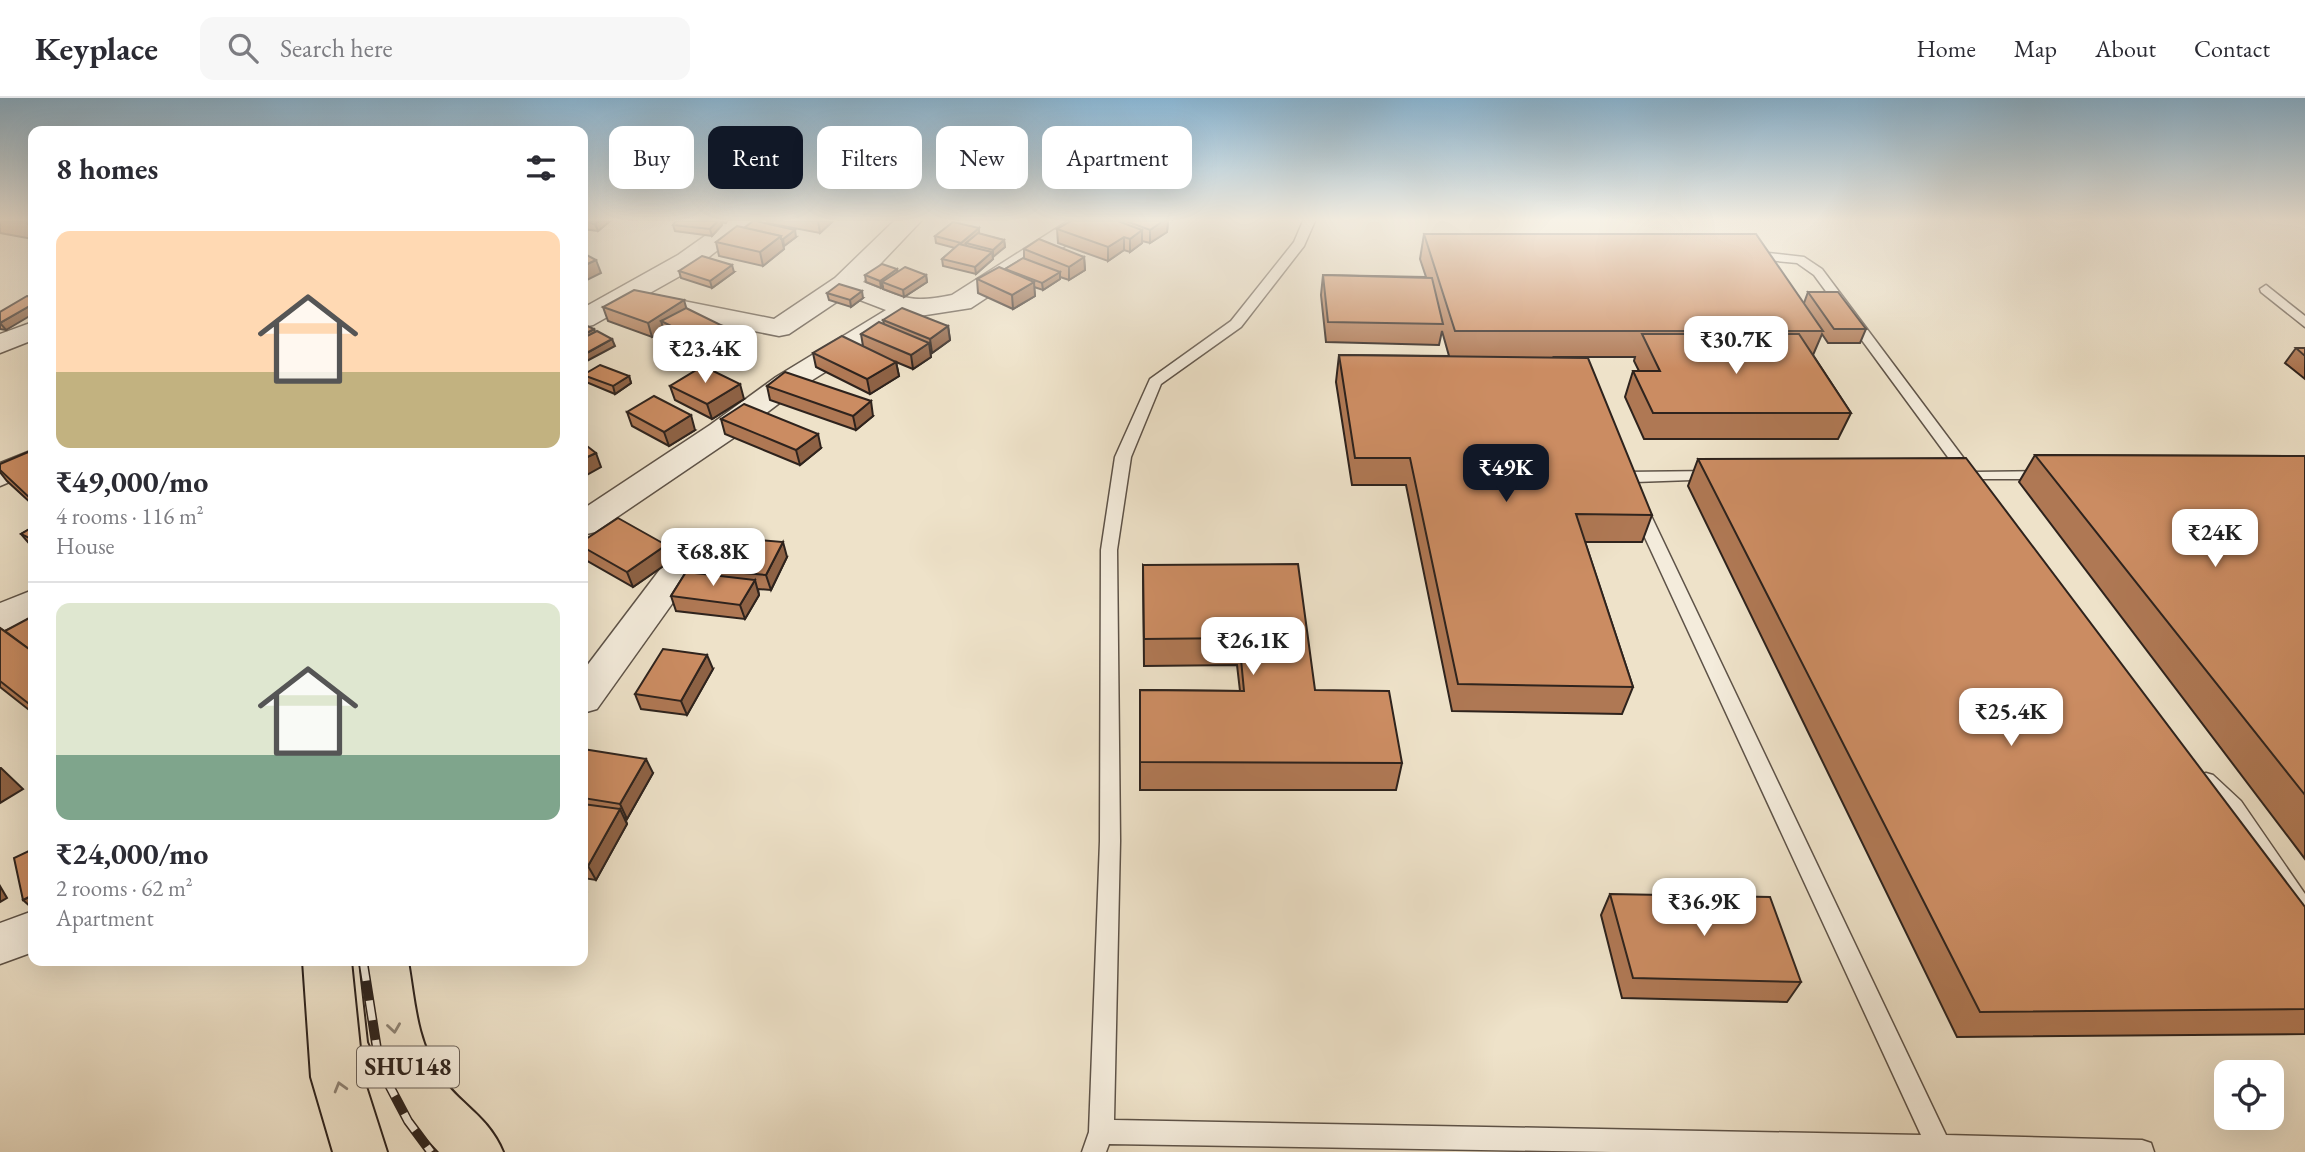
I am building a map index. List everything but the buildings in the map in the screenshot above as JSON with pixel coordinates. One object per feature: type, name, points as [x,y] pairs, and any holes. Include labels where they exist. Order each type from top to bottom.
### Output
[{"type":"highway","name":"SHU148","points":[[327,966],[337,1077],[360,1152]]},
{"type":"highway","name":"SHU148","points":[[385,966],[396,1042],[421,1094],[476,1152]]},
{"type":"street","points":[[588,316],[625,298],[672,270]]},
{"type":"street","points":[[625,298],[779,328],[845,284],[859,270]]},
{"type":"street","points":[[845,284],[907,309],[931,308],[961,302],[1010,270]]},
{"type":"street","points":[[588,521],[721,432],[787,383],[907,309]]},
{"type":"street","points":[[0,344],[28,332]]},
{"type":"street","points":[[0,477],[28,463]]},
{"type":"street","points":[[588,692],[692,551]]},
{"type":"street","points":[[0,619],[28,605]]},
{"type":"street","points":[[0,944],[28,933]]},
{"type":"lane","points":[[1279,270],[1236,324],[1154,382],[1123,457],[1109,550],[1110,841],[1097,1142],[1939,1147],[2142,1152]]},
{"type":"lane","points":[[1815,270],[1974,476],[1995,498]]},
{"type":"lane","points":[[2266,289],[2305,323]]},
{"type":"lane","points":[[1732,476],[1622,470],[1939,1147]]},
{"type":"lane","points":[[1946,475],[2060,476]]},
{"type":"lane","points":[[2192,762],[2208,784],[2234,807],[2305,911]]},
{"type":"railway","points":[[364,966],[380,1068],[408,1121],[431,1152]]}]
